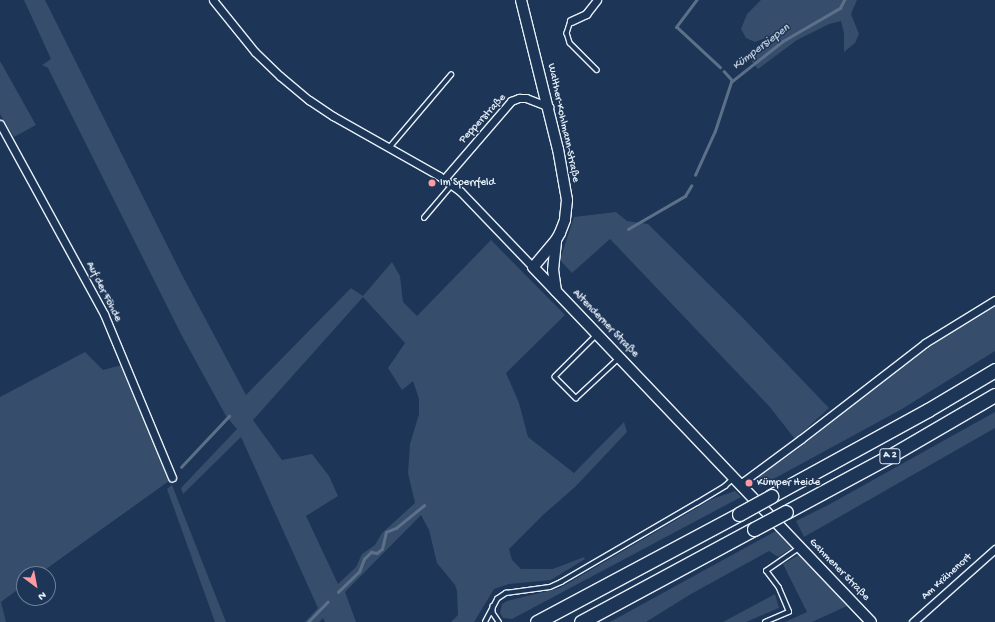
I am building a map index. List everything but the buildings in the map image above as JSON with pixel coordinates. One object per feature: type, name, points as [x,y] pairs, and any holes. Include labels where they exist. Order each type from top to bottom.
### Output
[{"type":"highway","name":"A 2","points":[[536,622],[739,514],[928,410],[995,370]]},
{"type":"highway","name":"A 2","points":[[582,622],[890,456],[995,395]]},
{"type":"main road","name":"Walther-Kohlmann-Straße","points":[[521,0],[549,107],[561,163],[566,200],[564,220],[556,240],[533,267]]},
{"type":"main road","points":[[556,240],[553,259],[556,291]]},
{"type":"main road","name":"Altenderner Straße","points":[[533,267],[789,536]]},
{"type":"main road","name":"Gahmener Straße","points":[[789,536],[871,622]]},
{"type":"street","name":"Altenderner Straße","points":[[213,0],[255,52],[286,81],[309,100],[333,116],[444,179],[466,196],[533,267]]},
{"type":"street","points":[[571,21],[586,14],[597,0]]},
{"type":"street","name":"Pepperstraße","points":[[444,179],[511,101],[526,98],[549,107]]},
{"type":"street","name":"Auf der Föhde","points":[[0,124],[104,314],[172,477]]},
{"type":"street","points":[[737,481],[801,439],[924,342],[995,300]]},
{"type":"street","name":"Am Krähenort","points":[[913,622],[995,549]]},
{"type":"lane","points":[[571,21],[567,33],[570,44],[597,70]]},
{"type":"lane","points":[[389,148],[451,75]]},
{"type":"lane","points":[[424,218],[452,186]]},
{"type":"lane","points":[[598,335],[555,377],[576,398],[620,357]]},
{"type":"lane","points":[[485,622],[493,605],[506,593],[550,587],[561,582],[725,486],[737,481]]},
{"type":"lane","points":[[765,622],[789,612],[779,588],[766,570],[800,547]]},
{"type":"lane","points":[[493,605],[493,613],[499,622]]},
{"type":"shaded area","points":[[24,0],[45,0],[181,273],[246,395],[351,288],[363,296],[392,262],[400,276],[403,302],[417,316],[491,240],[565,315],[506,373],[519,403],[528,437],[574,473],[624,422],[627,432],[575,487],[543,515],[509,549],[512,560],[521,569],[553,569],[584,557],[585,559],[551,580],[509,584],[494,589],[474,622],[451,622],[458,615],[457,591],[455,585],[437,563],[429,530],[421,515],[345,592],[356,622],[325,622],[323,618],[319,622],[305,622],[318,608],[241,437],[183,494],[181,488],[237,429],[226,416],[182,336],[48,68],[42,65],[51,59]],"holes":[[[363,297],[405,343],[388,368],[402,390],[413,381],[419,399],[419,414],[410,444],[408,473],[415,503],[382,533],[375,545],[362,554],[356,567],[338,584],[306,516],[338,496],[329,476],[312,454],[282,460],[253,420]]]},
{"type":"shaded area","points":[[761,0],[857,0],[851,14],[859,34],[855,43],[844,52],[844,33],[841,21],[829,24],[797,40],[758,69],[752,62],[755,55],[771,44],[776,38],[773,35],[755,42],[746,38],[741,29],[747,14]]},
{"type":"shaded area","points":[[0,61],[36,125],[14,137],[0,114]]},
{"type":"shaded area","points":[[616,212],[627,221],[648,224],[741,316],[829,408],[795,439],[769,406],[610,239],[572,273],[560,260],[574,217]]},
{"type":"shaded area","points":[[995,302],[995,351],[902,409],[759,487],[759,476],[798,449],[901,367]]},
{"type":"shaded area","points":[[85,352],[103,370],[122,365],[169,481],[50,566],[16,566],[16,591],[1,602],[6,622],[0,622],[0,397]]},
{"type":"shaded area","points":[[995,412],[995,428],[804,537],[796,521],[830,504]]},
{"type":"shaded area","points":[[172,485],[226,622],[215,622],[167,489]]},
{"type":"shaded area","points":[[735,491],[741,497],[512,619],[503,618],[500,613],[502,604],[507,601],[560,588],[712,499]]},
{"type":"shaded area","points":[[776,531],[792,548],[778,557],[769,551],[691,594],[646,622],[610,622]]},
{"type":"shaded area","points":[[800,554],[847,606],[812,622],[785,622],[807,612],[783,564]]},
{"type":"shaded area","points":[[775,594],[779,608],[746,622],[723,622]]},
{"type":"waterway","points":[[697,0],[677,27],[720,67]]},
{"type":"waterway","name":"Kümpersiepen","points":[[695,175],[715,131],[731,82],[783,41],[840,8],[844,0]]},
{"type":"waterway","points":[[724,71],[733,81]]},
{"type":"waterway","name":"Kümpersiepen","points":[[628,229],[685,196],[691,186]]},
{"type":"waterway","points":[[181,467],[229,416]]},
{"type":"waterway","name":"Kümpersiepen","points":[[338,592],[359,572],[364,559],[371,552],[377,553],[382,549],[386,532],[396,528],[424,505]]},
{"type":"waterway","name":"Kümpersiepen","points":[[308,622],[327,602]]},
{"type":"place","name":"Im Sperrfeld","points":[[432,183]]},
{"type":"place","name":"Kümper Heide","points":[[749,483]]}]
